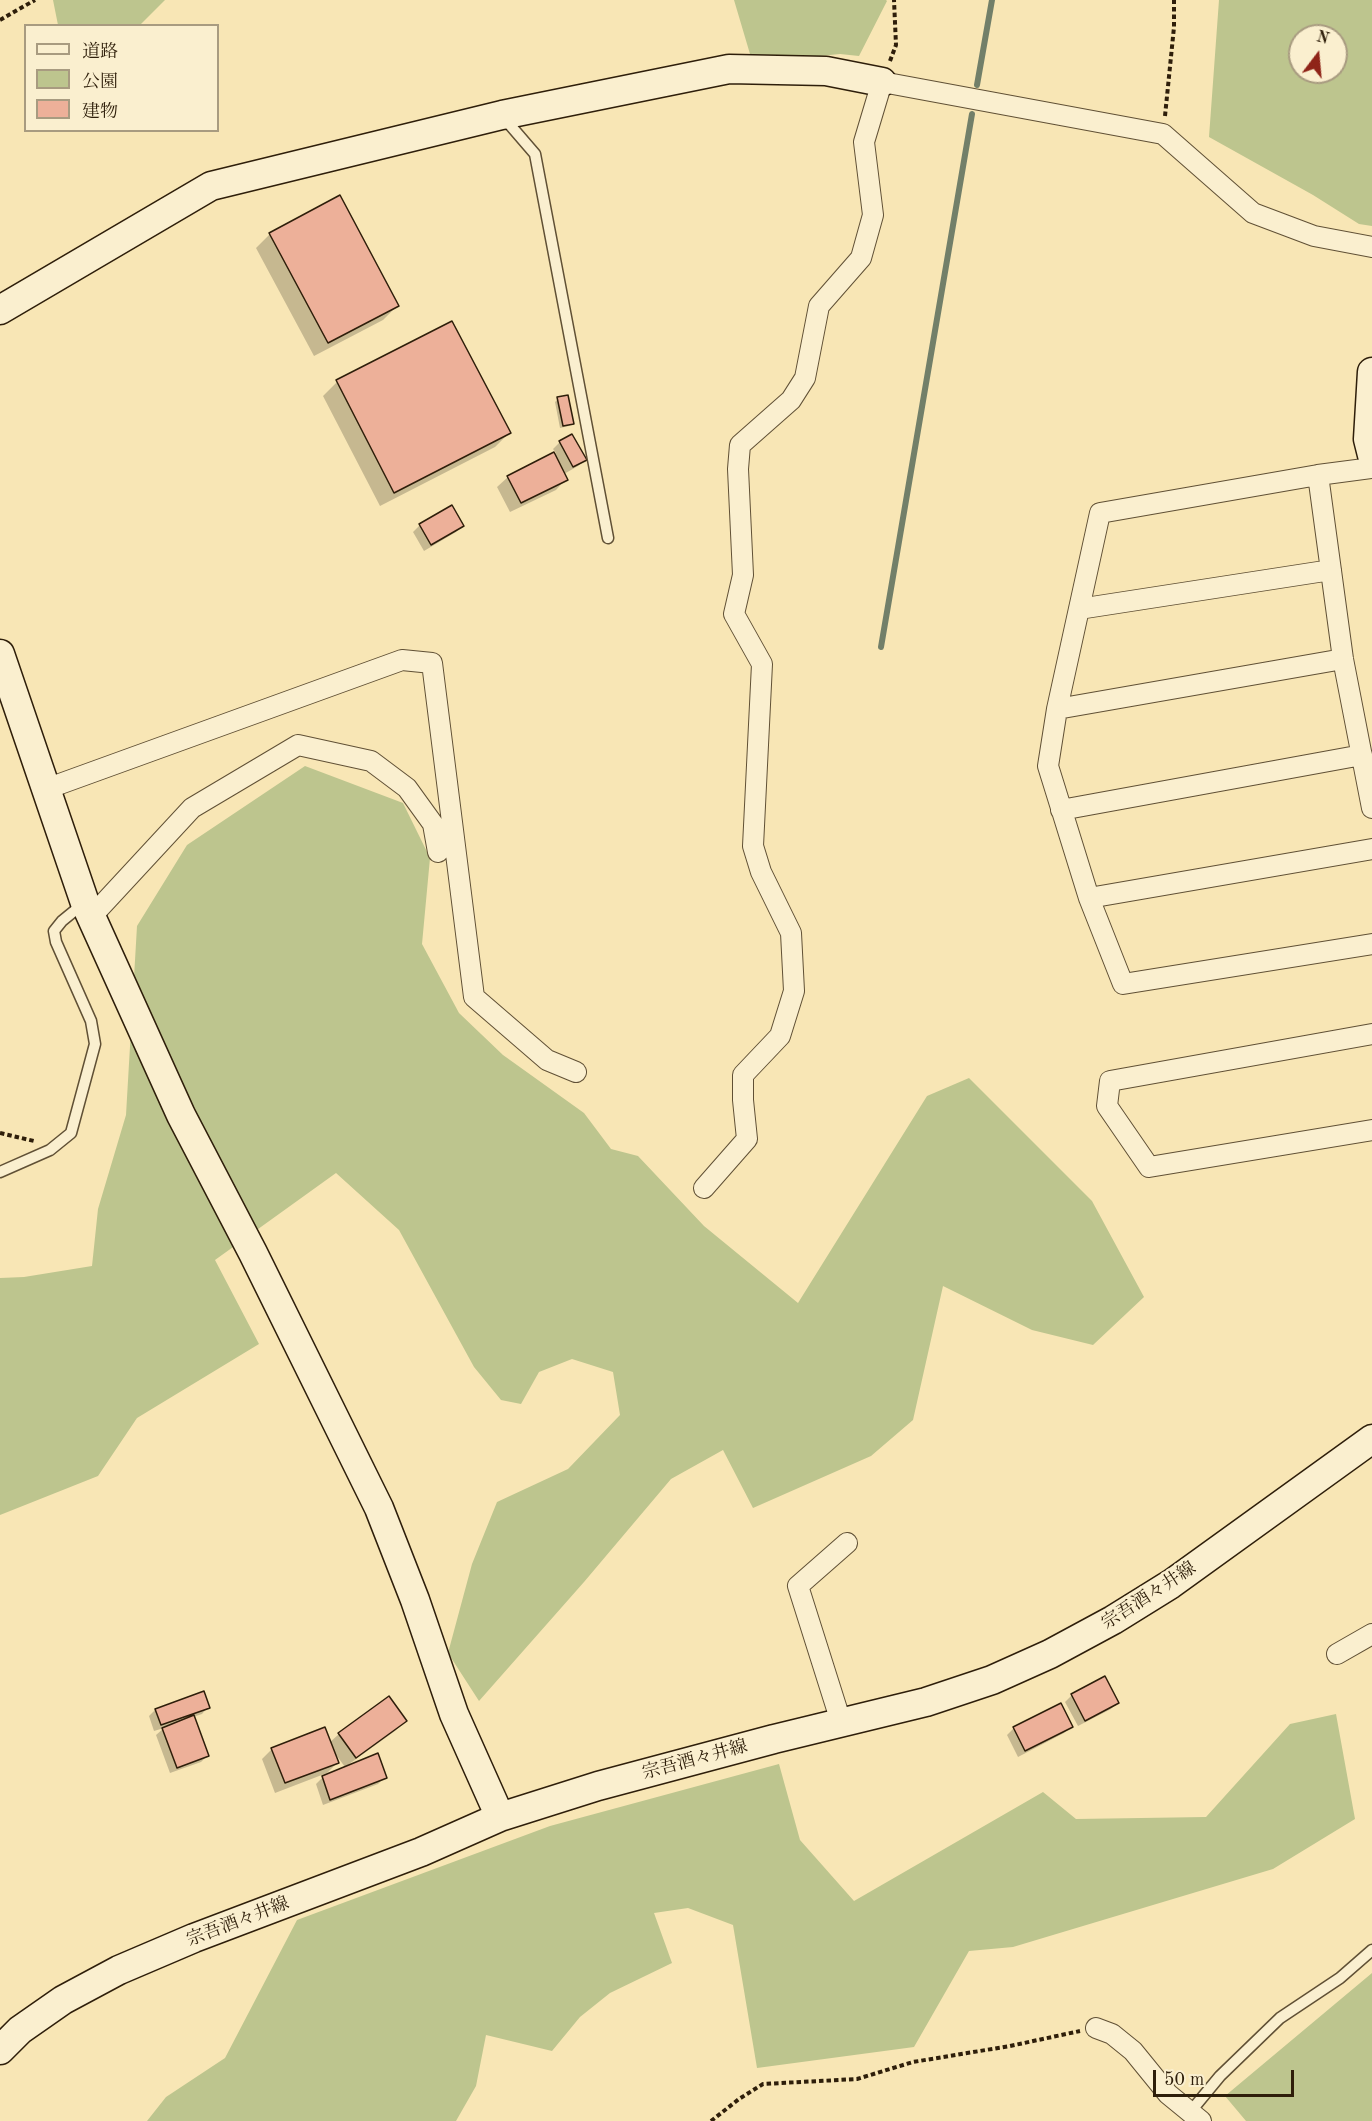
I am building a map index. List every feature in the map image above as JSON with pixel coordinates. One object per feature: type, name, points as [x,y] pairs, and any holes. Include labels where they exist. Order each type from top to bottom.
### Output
[{"type":"street","points":[[0,310],[211,186],[502,115],[729,69],[826,72],[1163,134],[1253,213],[1314,236],[1372,247]]},
{"type":"street","points":[[704,1188],[747,1139],[743,1075],[780,1036],[794,991],[791,933],[761,872],[753,846],[762,664],[734,614],[743,575],[738,469],[740,445],[791,400],[805,378],[819,306],[861,258],[873,215],[864,142],[882,82]]},
{"type":"street","points":[[1372,372],[1368,439],[1372,455]]},
{"type":"street","points":[[1372,468],[1318,475],[1100,513],[1057,709],[1048,766],[1089,898],[1123,984],[1372,944]]},
{"type":"street","points":[[1318,475],[1343,659],[1372,808]]},
{"type":"street","points":[[1079,609],[1331,570]]},
{"type":"street","points":[[0,654],[88,909],[181,1115],[253,1253],[379,1508],[415,1600],[454,1714],[500,1817]]},
{"type":"street","points":[[1057,709],[1343,659]]},
{"type":"street","points":[[46,789],[402,660],[432,663],[474,997],[547,1060],[576,1072]]},
{"type":"street","points":[[88,909],[192,808],[298,745],[371,761],[407,788],[433,824],[438,852]]},
{"type":"street","points":[[1061,810],[1362,755]]},
{"type":"street","points":[[1089,898],[1372,849]]},
{"type":"street","points":[[1372,1034],[1110,1081],[1107,1106],[1149,1167],[1372,1130]]},
{"type":"street","name":"宗吾酒々井線","points":[[0,2050],[20,2030],[63,2000],[119,1970],[194,1938],[421,1852],[500,1817],[598,1786],[926,1702],[992,1680],[1082,1637],[1171,1584],[1372,1439]]},
{"type":"street","points":[[841,1722],[798,1586],[847,1543]]},
{"type":"street","points":[[1337,1653],[1372,1634]]},
{"type":"street","points":[[1096,2028],[1112,2034],[1133,2052],[1168,2094],[1196,2116]]},
{"type":"lane","points":[[502,115],[535,154],[608,538]]},
{"type":"lane","points":[[0,1172],[50,1150],[71,1133],[95,1044],[91,1021],[56,942],[54,931],[62,921],[88,909]]},
{"type":"lane","points":[[1196,2116],[1220,2076],[1280,2018],[1340,1978],[1372,1950]]},
{"type":"path","points":[[0,20],[35,0]]},
{"type":"path","points":[[882,82],[896,45],[894,0]]},
{"type":"path","points":[[1163,134],[1174,27],[1174,0]]},
{"type":"path","points":[[0,1134],[56,1145]]},
{"type":"path","points":[[711,2121],[763,2084],[856,2079],[913,2062],[1010,2046],[1096,2028]]},
{"type":"green space","points":[[53,0],[165,0],[141,24],[58,24]]},
{"type":"green space","points":[[734,0],[887,1],[859,56],[840,54],[790,59],[750,54]]},
{"type":"green space","points":[[1219,0],[1372,0],[1372,226],[1359,224],[1313,195],[1209,137]]},
{"type":"green space","points":[[305,766],[403,803],[430,858],[422,944],[459,1013],[503,1055],[584,1113],[611,1149],[638,1156],[704,1226],[798,1303],[927,1096],[969,1078],[1092,1201],[1144,1297],[1093,1345],[1032,1330],[943,1286],[913,1420],[871,1456],[753,1508],[723,1450],[671,1479],[479,1701],[448,1653],[472,1564],[497,1502],[568,1469],[620,1415],[613,1372],[572,1359],[539,1372],[521,1404],[501,1400],[474,1367],[399,1230],[336,1173],[215,1260],[259,1344],[137,1418],[98,1476],[0,1515],[0,1278],[24,1277],[92,1266],[98,1209],[126,1115],[137,926],[187,845]]},
{"type":"green space","points":[[1336,1714],[1355,1819],[1273,1869],[1013,1947],[969,1951],[914,2047],[757,2068],[733,1925],[688,1908],[654,1913],[672,1963],[610,1993],[580,2017],[552,2051],[486,2035],[476,2086],[456,2121],[147,2121],[166,2097],[225,2058],[297,1920],[550,1826],[779,1764],[800,1840],[854,1901],[1043,1792],[1076,1819],[1206,1817],[1290,1724]]},
{"type":"green space","points":[[1372,1973],[1372,2121],[1246,2121],[1225,2096]]},
{"type":"building","points":[[340,195],[399,306],[328,343],[269,233]]},
{"type":"building","points":[[452,321],[511,433],[394,493],[336,380]]},
{"type":"building","points":[[568,395],[574,424],[563,426],[557,397]]},
{"type":"building","points":[[572,434],[587,460],[573,467],[559,441]]},
{"type":"building","points":[[554,452],[568,480],[521,503],[507,476]]},
{"type":"building","points":[[452,505],[464,526],[431,545],[419,524]]},
{"type":"building","points":[[1105,1676],[1119,1703],[1085,1721],[1071,1694]]},
{"type":"building","points":[[204,1691],[210,1708],[161,1725],[155,1709]]},
{"type":"building","points":[[389,1696],[407,1721],[356,1758],[338,1733]]},
{"type":"building","points":[[1061,1703],[1073,1727],[1025,1751],[1013,1727]]},
{"type":"building","points":[[194,1715],[209,1756],[177,1768],[162,1728]]},
{"type":"building","points":[[325,1727],[339,1763],[285,1783],[271,1748]]},
{"type":"building","points":[[378,1753],[387,1778],[330,1800],[322,1776]]},
{"type":"waterway","points":[[977,85],[992,0]]},
{"type":"waterway","points":[[881,647],[972,114]]}]
